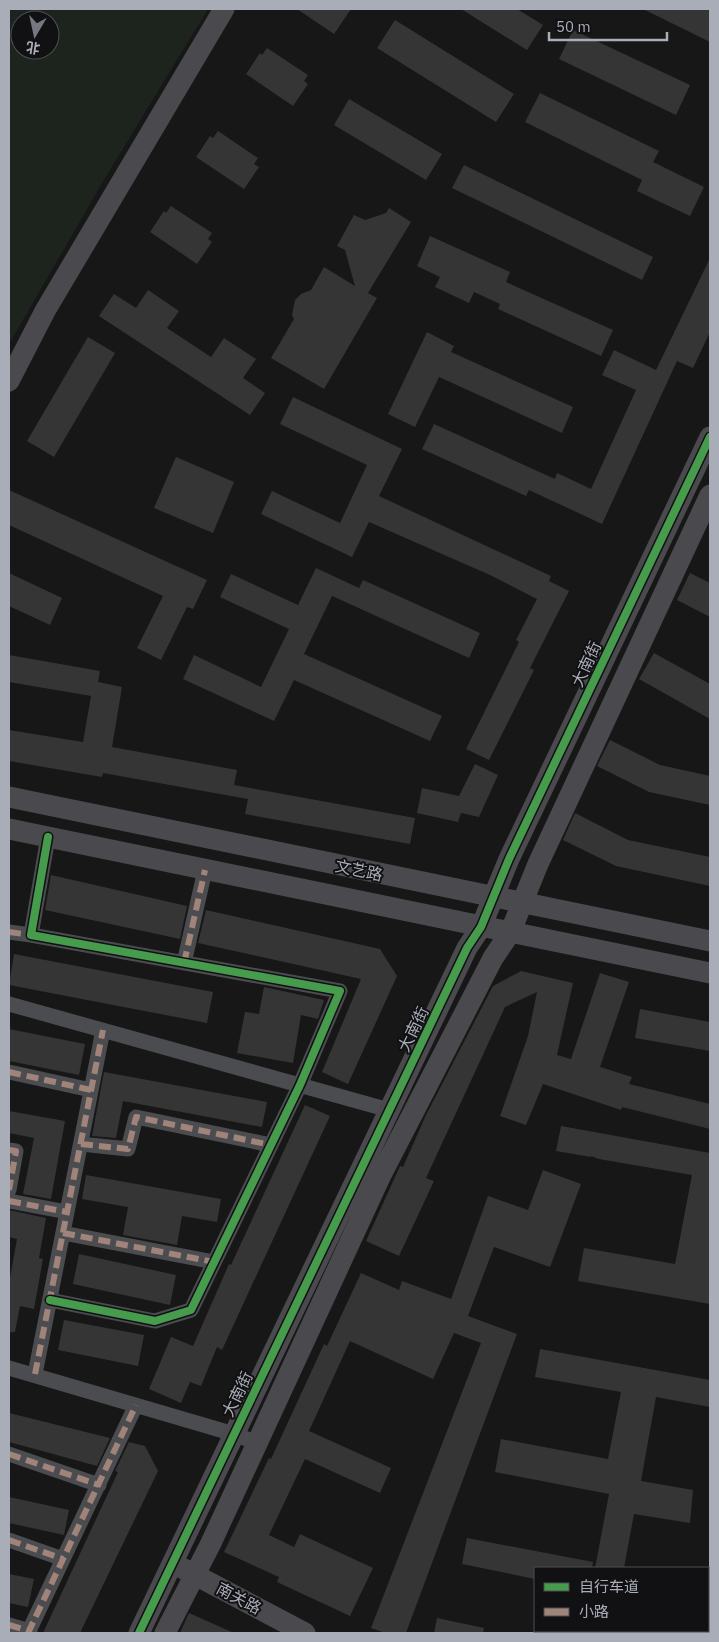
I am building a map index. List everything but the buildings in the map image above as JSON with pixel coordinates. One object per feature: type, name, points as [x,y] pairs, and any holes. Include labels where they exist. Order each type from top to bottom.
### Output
[{"type":"street","points":[[9,381],[45,311],[224,9]]},
{"type":"street","name":"大南街","points":[[139,1633],[467,948],[481,927],[509,859],[710,437]]},
{"type":"street","points":[[165,1633],[211,1543],[380,1177],[493,958],[510,933],[538,864],[710,495]]},
{"type":"street","name":"文艺路","points":[[9,797],[522,904],[710,941]]},
{"type":"street","name":"文艺路","points":[[9,829],[510,933],[710,972]]},
{"type":"street","points":[[31,934],[48,837]]},
{"type":"street","points":[[184,963],[205,870]]},
{"type":"street","points":[[9,932],[31,934],[340,991],[300,1085],[191,1310],[155,1321],[50,1300]]},
{"type":"street","points":[[9,1004],[389,1110]]},
{"type":"street","points":[[35,1374],[103,1030]]},
{"type":"street","points":[[9,1072],[91,1090]]},
{"type":"street","points":[[81,1144],[128,1149],[136,1117],[271,1145]]},
{"type":"street","points":[[9,1150],[16,1151],[9,1190]]},
{"type":"street","points":[[9,1201],[67,1212]]},
{"type":"street","points":[[63,1233],[214,1262]]},
{"type":"street","points":[[9,1368],[35,1374],[234,1434],[257,1443]]},
{"type":"street","points":[[9,1625],[29,1632],[136,1405]]},
{"type":"street","points":[[9,1454],[98,1485]]},
{"type":"street","points":[[9,1540],[64,1559]]},
{"type":"street","name":"南关路","points":[[172,1562],[305,1633]]},
{"type":"shaded area","points":[[9,9],[208,9],[108,173],[9,344]]},
{"type":"marked path","points":[[184,963],[205,870]]},
{"type":"marked path","points":[[9,932],[31,935]]},
{"type":"marked path","points":[[35,1374],[103,1030]]},
{"type":"marked path","points":[[9,1072],[91,1090]]},
{"type":"marked path","points":[[81,1144],[128,1149],[136,1117],[271,1145]]},
{"type":"marked path","points":[[9,1150],[16,1151],[9,1190]]},
{"type":"marked path","points":[[9,1201],[67,1212]]},
{"type":"marked path","points":[[63,1233],[214,1262]]},
{"type":"marked path","points":[[28,1633],[136,1405]]},
{"type":"marked path","points":[[9,1454],[99,1485]]},
{"type":"marked path","points":[[9,1540],[63,1559]]},
{"type":"marked path","points":[[9,1625],[30,1631]]},
{"type":"cycle path","points":[[139,1633],[467,948],[481,927],[509,859],[710,437]]},
{"type":"cycle path","points":[[48,837],[31,935],[340,991],[300,1085],[191,1310],[155,1321],[50,1300]]}]
